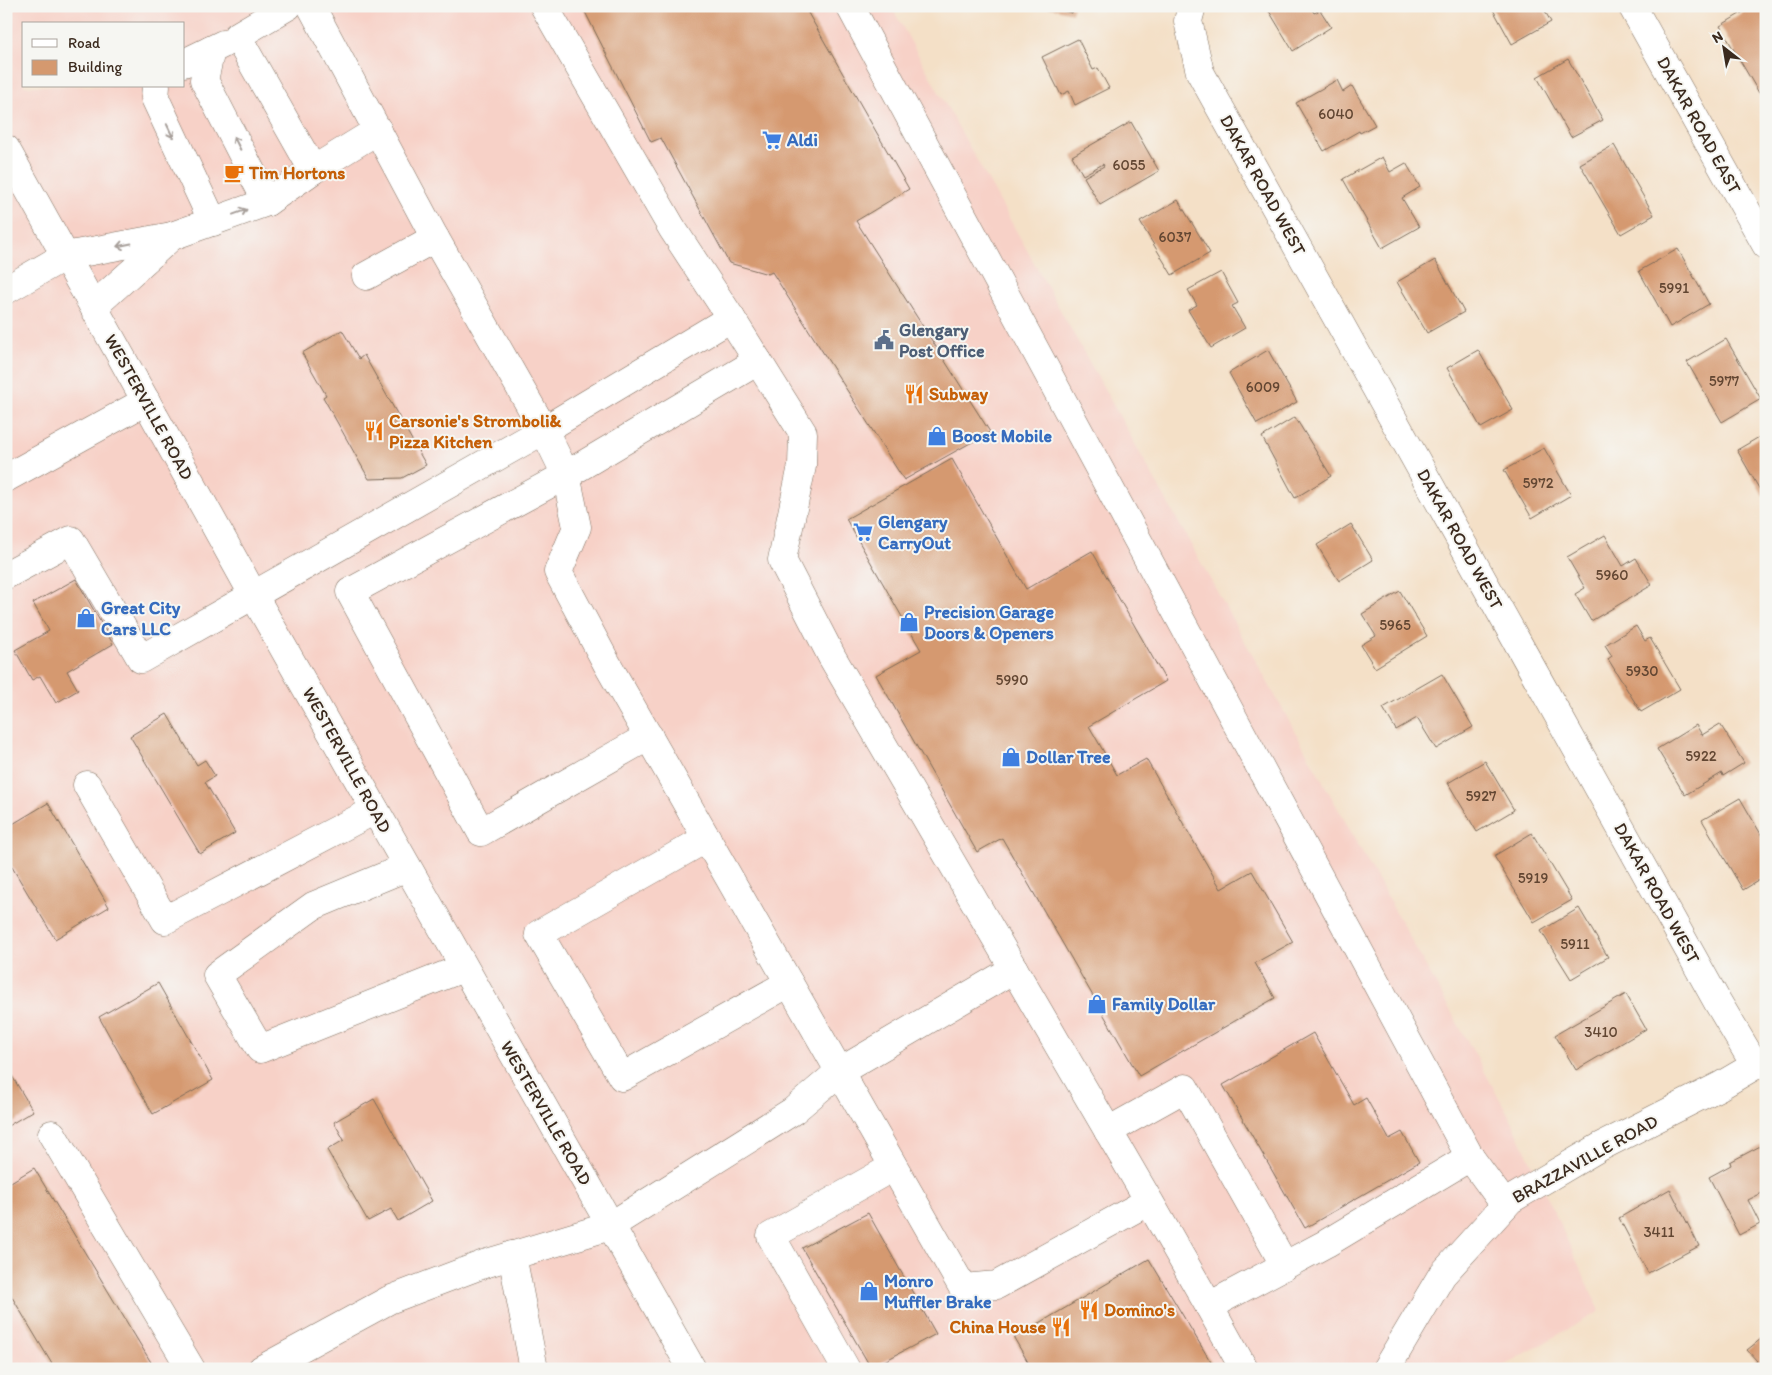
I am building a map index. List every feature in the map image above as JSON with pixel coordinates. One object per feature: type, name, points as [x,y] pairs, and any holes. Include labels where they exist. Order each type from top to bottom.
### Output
[{"type":"street","points":[[185,63],[237,36],[288,6]]},
{"type":"street","points":[[310,6],[435,238],[544,430],[566,475],[577,527],[558,572],[839,1072],[963,1288],[997,1284],[1149,1201]]},
{"type":"street","points":[[544,6],[672,228],[732,318],[803,433],[802,466],[782,560],[832,657],[1149,1201],[1244,1369]]},
{"type":"street","points":[[850,6],[1470,1157],[1504,1205]]},
{"type":"street","name":"DAKAR ROAD WEST","points":[[1192,6],[1188,21],[1200,72],[1713,993],[1761,1062]]},
{"type":"street","name":"DAKAR ROAD EAST","points":[[1632,6],[1766,245]]},
{"type":"street","points":[[237,36],[313,170]]},
{"type":"street","points":[[211,50],[204,80],[267,202]]},
{"type":"street","points":[[156,88],[155,98],[213,222]]},
{"type":"street","points":[[6,290],[65,256],[172,236],[267,202],[313,170],[378,130]]},
{"type":"street","name":"WESTERVILLE ROAD","points":[[6,149],[463,968],[692,1369]]},
{"type":"street","points":[[94,306],[172,236]]},
{"type":"street","points":[[366,276],[435,238]]},
{"type":"street","points":[[6,575],[71,540],[141,658],[254,596],[544,430],[732,318]]},
{"type":"street","points":[[649,736],[481,832],[350,592],[566,475],[758,361]]},
{"type":"street","points":[[6,478],[146,401]]},
{"type":"street","points":[[87,784],[164,920],[375,810]]},
{"type":"street","points":[[707,838],[539,934],[622,1077],[789,983]]},
{"type":"street","points":[[407,867],[313,906],[217,975],[260,1049],[463,968]]},
{"type":"street","points":[[262,1369],[389,1300],[512,1256],[610,1226],[793,1111],[839,1072],[1014,969]]},
{"type":"street","name":"BRAZZAVILLE ROAD","points":[[1386,1369],[1442,1275],[1510,1200],[1600,1146],[1720,1086],[1761,1062]]},
{"type":"street","points":[[1108,1131],[1185,1088],[1285,1266]]},
{"type":"street","points":[[52,1134],[191,1369]]},
{"type":"street","points":[[1209,1306],[1335,1238],[1470,1157]]},
{"type":"street","points":[[846,1369],[771,1236],[893,1167]]},
{"type":"street","points":[[512,1256],[534,1369]]},
{"type":"shaded area","points":[[19,6],[891,6],[1512,1121],[1600,1311],[1498,1369],[6,1369],[6,13]]},
{"type":"building","name":"Aldi","points":[[582,6],[804,6],[909,189],[856,221],[990,432],[904,480],[772,272],[768,274],[729,263],[661,138],[651,142]]},
{"type":"building","points":[[1044,6],[1074,6],[1072,13]]},
{"type":"building","points":[[1266,6],[1310,6],[1314,13],[1320,10],[1331,27],[1293,51]]},
{"type":"building","points":[[1491,6],[1542,6],[1551,22],[1512,44]]},
{"type":"building","points":[[1753,6],[1761,6],[1766,15],[1766,89],[1759,93],[1720,26]]},
{"type":"building","points":[[1078,39],[1093,70],[1098,68],[1109,88],[1075,105],[1069,91],[1061,95],[1042,57]]},
{"type":"building","points":[[1568,59],[1603,120],[1571,137],[1537,77]]},
{"type":"building","points":[[1337,80],[1343,92],[1352,86],[1375,125],[1360,133],[1359,131],[1324,151],[1296,103]]},
{"type":"building","points":[[1131,122],[1159,171],[1100,205],[1084,177],[1104,166],[1103,164],[1083,175],[1072,156]]},
{"type":"building","points":[[1614,145],[1654,215],[1621,234],[1580,164]]},
{"type":"building","points":[[1382,157],[1390,172],[1406,163],[1420,187],[1402,198],[1419,227],[1382,248],[1343,179]]},
{"type":"building","points":[[1178,200],[1210,253],[1172,275],[1140,222]]},
{"type":"building","points":[[1678,249],[1709,304],[1670,327],[1639,271]]},
{"type":"building","points":[[1435,260],[1464,312],[1427,333],[1397,282]]},
{"type":"building","points":[[1221,272],[1238,303],[1232,306],[1245,328],[1211,348],[1188,310],[1197,305],[1188,290]]},
{"type":"building","name":"Carsonie's Stromboli& Pizza Kitchen","points":[[342,330],[359,359],[364,355],[426,465],[402,478],[369,479],[323,397],[326,395],[302,353]]},
{"type":"building","points":[[1726,339],[1761,399],[1722,422],[1687,362]]},
{"type":"building","points":[[1268,350],[1297,402],[1257,424],[1229,373]]},
{"type":"building","points":[[1478,350],[1513,410],[1481,428],[1447,368]]},
{"type":"building","points":[[1295,417],[1331,476],[1295,498],[1262,437]]},
{"type":"building","points":[[1766,433],[1766,497],[1764,497],[1737,450]]},
{"type":"building","points":[[1544,448],[1571,495],[1532,518],[1504,470]]},
{"type":"building","points":[[952,459],[1026,589],[1092,551],[1166,681],[1089,726],[1117,775],[1146,759],[1221,889],[1252,871],[1293,942],[1255,963],[1275,998],[1139,1076],[1002,838],[977,852],[876,675],[921,650],[846,519]]},
{"type":"building","points":[[1351,524],[1373,560],[1339,581],[1317,545]]},
{"type":"building","points":[[1605,535],[1623,566],[1636,558],[1652,585],[1591,621],[1575,594],[1585,588],[1567,557]]},
{"type":"building","points":[[76,579],[113,644],[67,671],[78,690],[56,703],[40,676],[32,680],[15,650],[49,631],[33,603]]},
{"type":"building","points":[[1400,591],[1427,636],[1375,668],[1361,645],[1376,636],[1362,614]]},
{"type":"building","points":[[1636,626],[1645,641],[1650,638],[1680,689],[1641,712],[1608,659],[1612,656],[1605,645]]},
{"type":"building","points":[[1442,674],[1473,727],[1436,749],[1417,718],[1396,730],[1383,708]]},
{"type":"building","points":[[167,714],[197,765],[205,760],[215,776],[205,782],[235,833],[200,854],[130,736]]},
{"type":"building","points":[[1720,724],[1744,763],[1723,776],[1722,773],[1685,795],[1657,749],[1696,725],[1702,735]]},
{"type":"building","points":[[1485,761],[1514,810],[1477,832],[1448,783]]},
{"type":"building","points":[[1740,798],[1766,843],[1766,876],[1743,890],[1702,820]]},
{"type":"building","points":[[48,803],[109,907],[55,939],[6,857],[6,828]]},
{"type":"building","points":[[1532,833],[1572,900],[1534,922],[1494,856]]},
{"type":"building","points":[[1579,908],[1608,957],[1571,979],[1541,931]]},
{"type":"building","points":[[158,983],[213,1080],[153,1114],[99,1017]]},
{"type":"building","points":[[1626,994],[1646,1029],[1576,1070],[1555,1035]]},
{"type":"building","points":[[1313,1033],[1354,1105],[1366,1098],[1389,1139],[1402,1132],[1419,1162],[1305,1228],[1223,1085]]},
{"type":"building","points":[[6,1066],[33,1111],[6,1127]]},
{"type":"building","points":[[374,1099],[432,1201],[398,1221],[391,1209],[368,1221],[327,1150],[344,1140],[334,1122]]},
{"type":"building","points":[[1766,1143],[1766,1191],[1748,1200],[1760,1224],[1739,1235],[1709,1177],[1731,1165],[1730,1162]]},
{"type":"building","points":[[34,1168],[155,1369],[55,1369],[6,1287],[6,1185]]},
{"type":"building","points":[[1670,1189],[1699,1246],[1648,1273],[1619,1218]]},
{"type":"building","name":"Monro Muffler Brake","points":[[868,1213],[936,1334],[871,1368],[802,1248]]},
{"type":"building","points":[[1149,1259],[1215,1369],[1032,1369],[1014,1338]]},
{"type":"building","points":[[1766,1335],[1766,1369],[1748,1369],[1757,1361],[1747,1350]]},
{"type":"place","name":"Aldi","points":[[772,140]]},
{"type":"place","name":"Tim Hortons","points":[[234,173]]},
{"type":"place","name":"Glengary Post Office","points":[[884,340]]},
{"type":"place","name":"Subway","points":[[914,394]]},
{"type":"place","name":"Carsonie's Stromboli& Pizza Kitchen","points":[[374,431]]},
{"type":"place","name":"Boost Mobile","points":[[937,436]]},
{"type":"place","name":"Glengary CarryOut","points":[[863,532]]},
{"type":"place","name":"Great City Cars LLC","points":[[86,618]]},
{"type":"place","name":"Precision Garage Doors & Openers","points":[[909,622]]},
{"type":"place","name":"Dollar Tree","points":[[1011,757]]},
{"type":"place","name":"Family Dollar","points":[[1097,1004]]},
{"type":"place","name":"Monro Muffler Brake","points":[[869,1291]]},
{"type":"place","name":"Domino's","points":[[1089,1310]]},
{"type":"place","name":"China House","points":[[1061,1327]]}]
